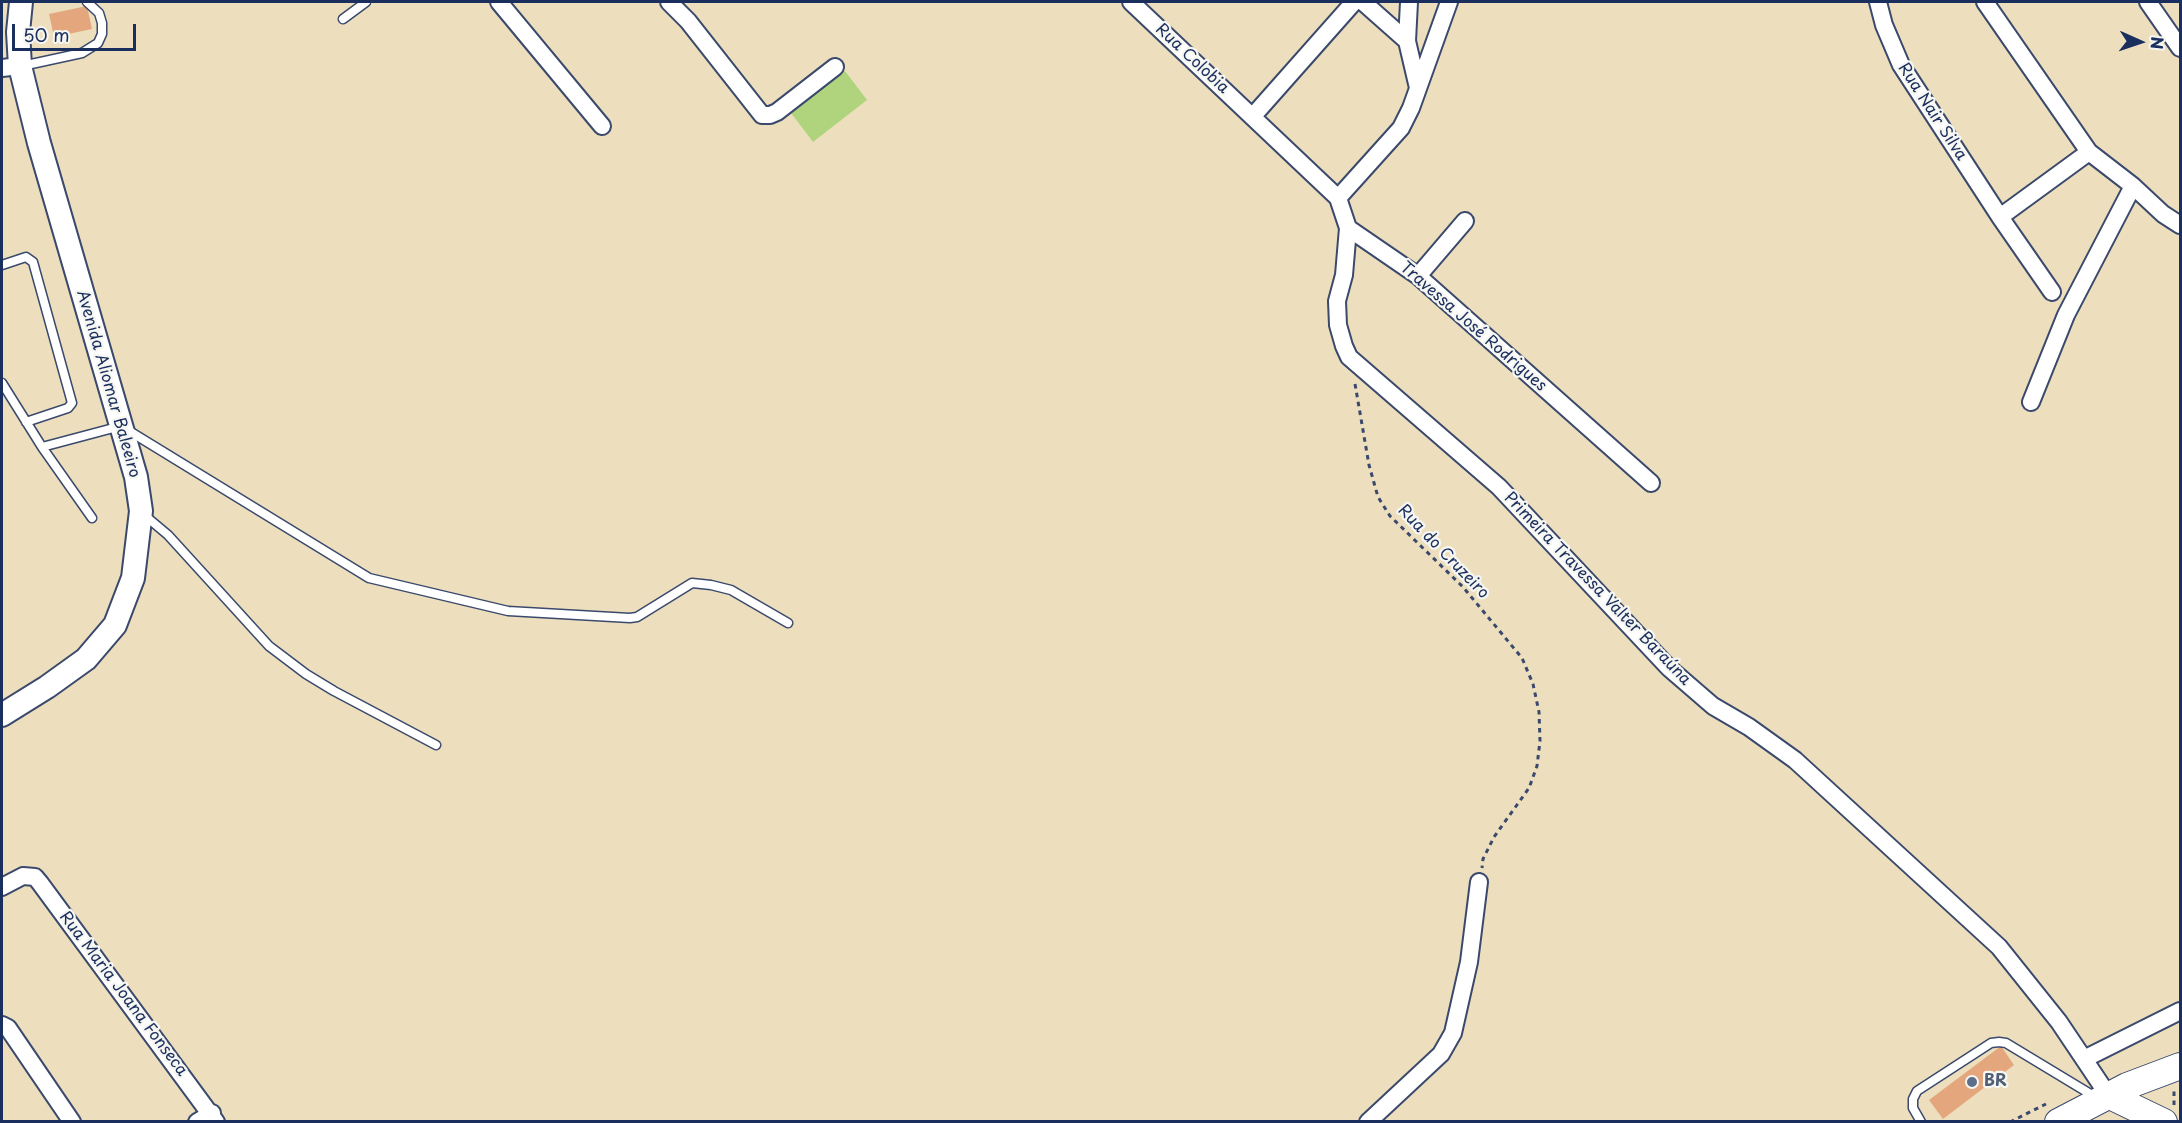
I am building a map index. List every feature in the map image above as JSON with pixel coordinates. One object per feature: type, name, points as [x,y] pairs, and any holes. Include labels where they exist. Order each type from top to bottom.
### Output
[{"type":"main road","name":"Avenida Aliomar Baleeiro","points":[[2,715],[86,659],[115,625],[133,578],[141,512],[136,477],[39,143],[11,67],[21,2]]},
{"type":"main road","points":[[2058,1122],[2112,1094],[2181,1066]]},
{"type":"main road","points":[[2112,1094],[2164,1122]]},
{"type":"street","points":[[499,2],[602,126]]},
{"type":"street","points":[[669,2],[688,21],[762,115],[777,112],[835,67]]},
{"type":"street","name":"Rua Colobia","points":[[1131,2],[1253,116]]},
{"type":"street","points":[[1348,228],[1338,198],[1253,116],[1354,2]]},
{"type":"street","points":[[1363,2],[1407,42]]},
{"type":"street","points":[[1409,2],[1407,42],[1418,88]]},
{"type":"street","points":[[1338,198],[1401,128],[1411,108],[1449,2]]},
{"type":"street","name":"Rua Nair Silva","points":[[1878,2],[1884,25],[1901,65],[2052,292]]},
{"type":"street","points":[[1985,2],[2089,152],[2133,186],[2163,214],[2181,225]]},
{"type":"street","points":[[2156,4],[2181,48]]},
{"type":"street","points":[[2000,217],[2089,152]]},
{"type":"street","points":[[2031,402],[2066,315],[2133,186]]},
{"type":"street","points":[[1418,276],[1465,221]]},
{"type":"street","name":"Travessa José Rodrigues","points":[[1348,228],[1418,276],[1651,483]]},
{"type":"street","name":"Primeira Travessa Valter Baraúna","points":[[1348,228],[1344,275],[1337,301],[1338,325],[1350,357],[1498,487],[1669,668],[1713,706],[1749,727],[1795,760],[1998,947],[2059,1022],[2084,1059],[2112,1094]]},
{"type":"street","name":"Rua Maria Joana Fonseca","points":[[2,887],[23,876],[35,877],[208,1119]]},
{"type":"street","points":[[1368,1122],[1441,1054],[1452,1032],[1469,962],[1479,882]]},
{"type":"street","points":[[2084,1059],[2181,1011]]},
{"type":"street","points":[[2,1025],[8,1028],[72,1122]]},
{"type":"street","points":[[2112,1094],[2181,1053]]},
{"type":"lane","points":[[11,67],[82,53],[98,43],[102,34],[102,23],[99,13],[87,2]]},
{"type":"lane","points":[[343,19],[366,2]]},
{"type":"lane","points":[[2,265],[26,257],[33,262],[72,403],[68,408],[26,422]]},
{"type":"lane","points":[[2,383],[42,447],[92,518]]},
{"type":"lane","points":[[42,447],[121,426],[369,578],[393,585],[508,611],[630,618],[637,617],[692,583],[730,590],[788,623]]},
{"type":"lane","points":[[141,512],[168,535],[269,646],[334,692],[436,745]]},
{"type":"lane","points":[[1921,1122],[1913,1108],[1913,1099],[1917,1091],[1991,1043],[2006,1043],[2112,1094]]},
{"type":"path","name":"Rua do Cruzeiro","points":[[1350,357],[1369,465],[1378,497],[1390,516],[1471,596],[1522,658],[1533,684],[1539,712],[1540,741],[1537,766],[1529,788],[1494,837],[1483,859],[1479,882]]},
{"type":"green space","points":[[845,71],[867,100],[813,142],[791,113]]},
{"type":"building","points":[[87,6],[92,29],[54,37],[49,14]]},
{"type":"building","points":[[2001,1046],[2014,1065],[1943,1119],[1929,1100]]},
{"type":"place","name":"BR","points":[[1972,1082]]}]
